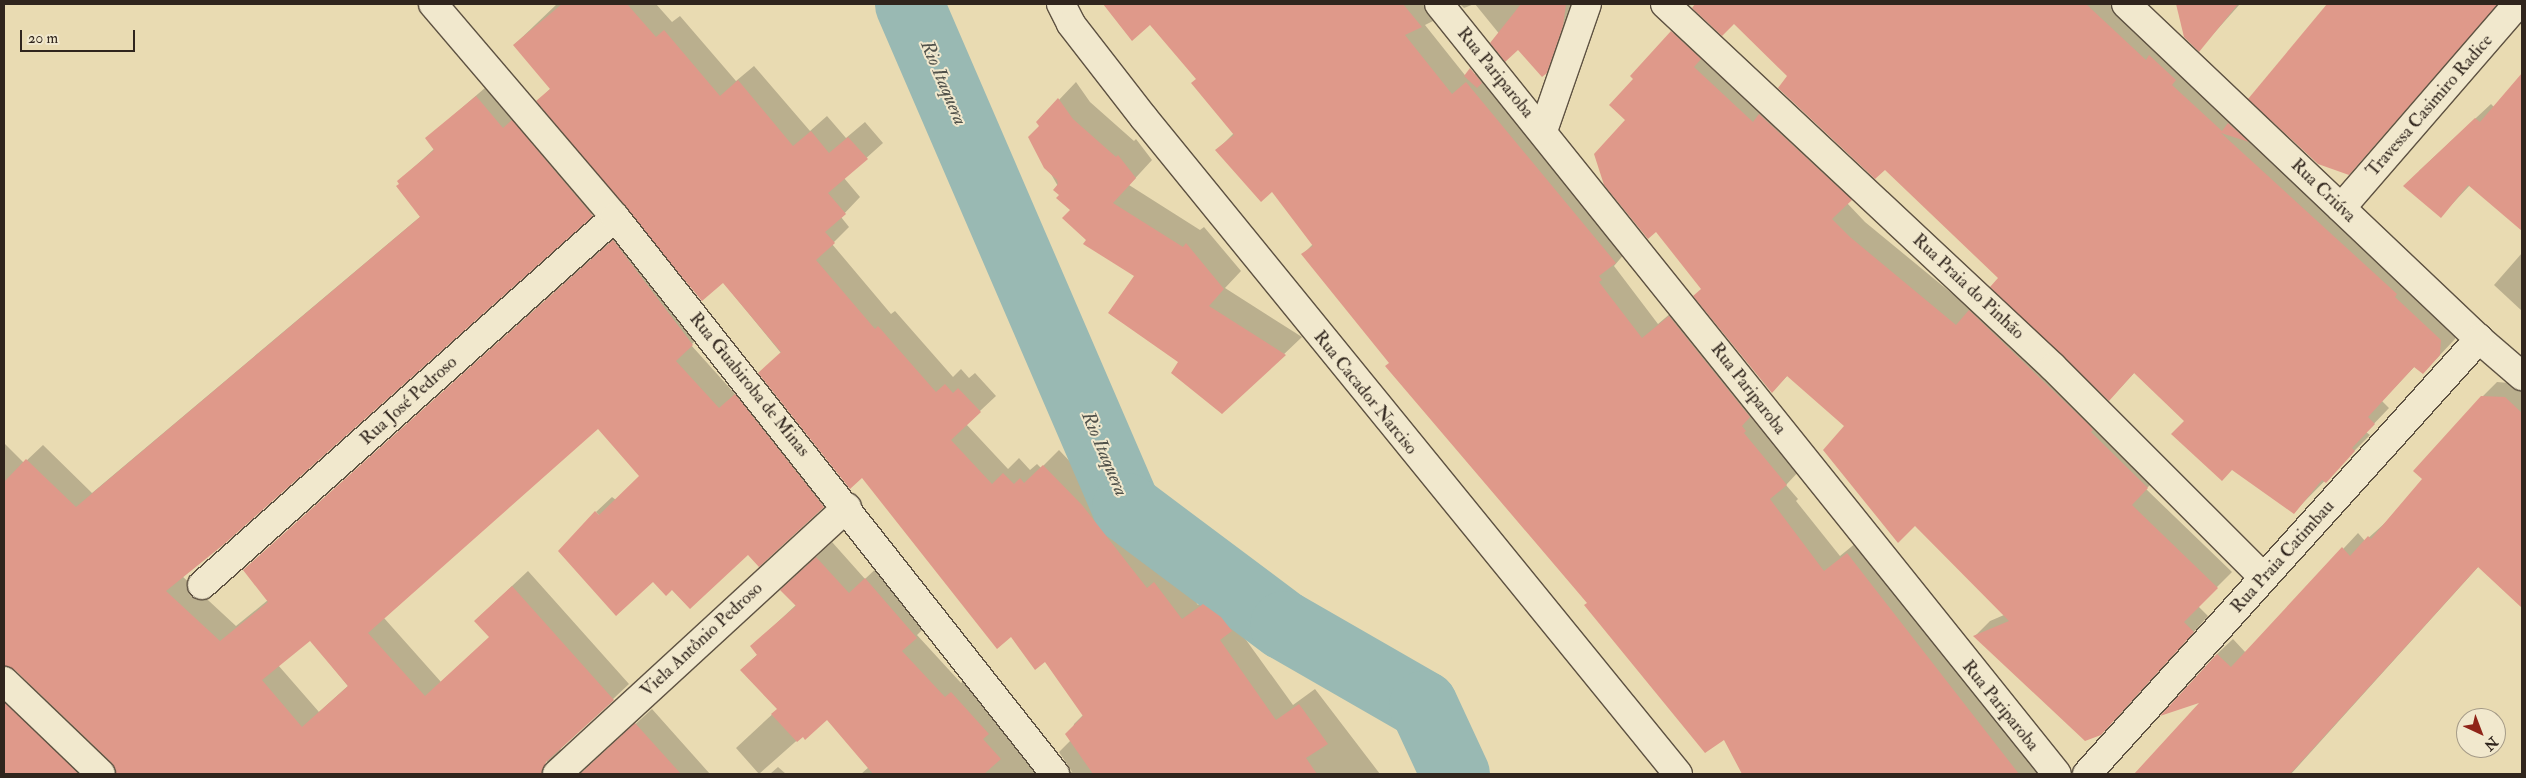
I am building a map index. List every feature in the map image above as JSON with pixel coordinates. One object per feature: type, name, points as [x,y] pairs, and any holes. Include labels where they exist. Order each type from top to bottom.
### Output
[{"type":"street","name":"Rua Guabiroba de Minas","points":[[433,4],[615,217],[846,507],[1055,774]]},
{"type":"street","name":"Rua Cacador Narciso","points":[[1061,4],[1071,24],[1144,118],[1436,480],[1678,774]]},
{"type":"street","name":"Rua Pariparoba","points":[[1439,4],[1543,131],[2057,774]]},
{"type":"street","points":[[1543,131],[1587,4]]},
{"type":"street","name":"Rua Praia do Pinhão","points":[[1665,4],[2053,367],[2263,577]]},
{"type":"street","name":"Rua Criúva","points":[[2126,4],[2479,339],[2522,376]]},
{"type":"street","name":"Travessa Casimiro Radice","points":[[2341,208],[2518,4]]},
{"type":"street","name":"Rua José Pedroso","points":[[202,584],[615,217]]},
{"type":"street","name":"Rua Praia Catimbau","points":[[2088,774],[2263,577],[2479,339]]},
{"type":"street","name":"Viela Antônio Pedroso","points":[[557,774],[846,507]]},
{"type":"street","points":[[4,681],[101,774]]},
{"type":"building","points":[[562,4],[627,4],[656,37],[664,30],[720,96],[738,80],[793,146],[811,131],[829,153],[848,137],[868,159],[828,193],[846,214],[825,232],[835,243],[816,260],[875,329],[878,326],[936,392],[945,384],[953,393],[958,388],[981,412],[951,440],[992,484],[1003,473],[1014,484],[1020,478],[1024,483],[1043,465],[1082,505],[1147,588],[1154,582],[1182,619],[1203,604],[1221,617],[1232,631],[1220,640],[1276,720],[1299,704],[1328,744],[1306,758],[1317,774],[1093,774],[1065,734],[1083,716],[1045,662],[1035,670],[1011,637],[997,649],[862,478],[850,489],[758,373],[781,352],[723,283],[702,301],[536,101],[550,89],[513,45]]},
{"type":"building","points":[[1103,4],[1403,4],[1422,27],[1405,35],[1452,94],[1466,82],[1616,263],[1599,276],[1602,280],[1599,282],[1642,338],[1669,316],[1750,417],[1742,426],[1746,431],[1744,433],[1787,485],[1770,499],[1824,571],[1847,553],[2019,774],[1742,774],[1724,740],[1705,753],[1584,605],[1587,603],[1385,366],[1389,363],[1301,254],[1313,246],[1272,192],[1261,202],[1215,150],[1234,135],[1191,83],[1196,79],[1150,25],[1132,41]]},
{"type":"building","points":[[1521,4],[1566,4],[1563,26],[1547,73],[1542,77],[1518,50],[1505,62],[1490,43]]},
{"type":"building","points":[[1695,4],[2086,4],[2146,60],[2149,55],[2176,80],[2172,85],[2222,131],[2228,123],[2249,142],[2221,133],[2397,294],[2395,297],[2441,340],[2440,355],[2423,374],[2414,367],[2368,417],[2375,424],[2352,448],[2355,451],[2326,483],[2322,480],[2294,514],[2232,470],[2222,481],[2171,434],[2184,421],[2134,373],[2109,401],[1990,287],[1998,278],[1885,170],[1875,179],[1778,88],[1787,76],[1734,24],[1722,36],[1692,8]]},
{"type":"building","points":[[2176,4],[2238,4],[2199,52],[2184,37]]},
{"type":"building","points":[[2327,4],[2498,4],[2349,175],[2318,164],[2248,99]]},
{"type":"building","points":[[1671,31],[1701,59],[1694,67],[1753,122],[1759,114],[1852,200],[1832,219],[1850,237],[1956,325],[1969,310],[2089,425],[2093,430],[2091,432],[2148,488],[2132,505],[2218,588],[2184,622],[2194,632],[2101,735],[2085,741],[1973,636],[2009,621],[1915,526],[1898,543],[1823,450],[1844,426],[1787,376],[1772,393],[1693,296],[1701,289],[1656,232],[1648,239],[1604,185],[1594,154],[1625,120],[1609,105],[1633,79],[1630,76]]},
{"type":"building","points":[[1470,68],[1482,83],[1477,88],[1464,76]]},
{"type":"building","points":[[2522,73],[2522,231],[2468,185],[2441,218],[2403,186],[2475,118],[2480,122]]},
{"type":"building","points":[[476,96],[503,128],[512,120],[593,216],[223,545],[166,591],[220,641],[268,602],[243,570],[613,240],[693,345],[676,361],[719,408],[735,394],[824,507],[759,567],[748,555],[690,609],[672,590],[666,596],[653,582],[616,616],[558,551],[595,511],[599,515],[639,476],[598,429],[368,633],[425,696],[489,637],[474,621],[512,586],[614,700],[546,762],[542,774],[116,774],[112,763],[15,670],[4,666],[4,482],[26,459],[76,507],[420,217],[396,186],[399,184],[397,181],[434,150],[425,138]],"holes":[[[310,641],[348,686],[302,727],[262,680]]]},
{"type":"building","points":[[1058,98],[1073,119],[1116,157],[1118,155],[1136,178],[1113,203],[1183,247],[1186,243],[1224,289],[1209,306],[1286,355],[1222,414],[1171,373],[1178,362],[1108,313],[1134,276],[1083,244],[1086,240],[1062,218],[1070,210],[1056,198],[1059,195],[1053,190],[1058,184],[1057,180],[1044,168],[1028,137],[1039,126],[1036,122]]},
{"type":"building","points":[[2481,396],[2505,397],[2522,413],[2522,608],[2478,567],[2290,774],[2134,774],[2199,703],[2160,716],[2217,654],[2231,667],[2342,547],[2350,556],[2368,536],[2371,539],[2422,479],[2413,471]]},
{"type":"building","points":[[816,557],[849,593],[865,578],[917,638],[902,651],[945,697],[951,692],[989,734],[983,739],[1001,759],[984,774],[873,774],[827,720],[805,740],[803,737],[797,742],[771,714],[777,709],[740,670],[757,655],[750,646],[796,606],[780,590]]},
{"type":"building","points":[[4,702],[79,774],[4,774]]},
{"type":"building","points":[[635,723],[681,774],[580,774]]},
{"type":"waterway","name":"Rio Itaquera","points":[[909,4],[1126,507],[1284,625],[1423,705],[1455,774]]}]
